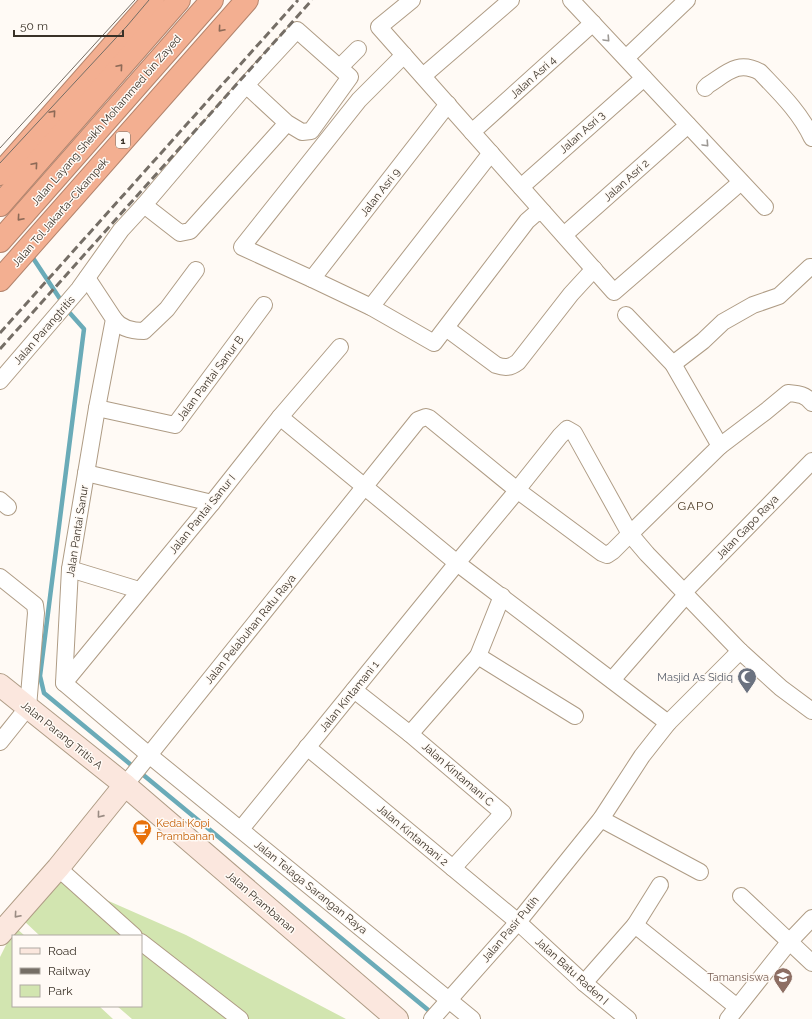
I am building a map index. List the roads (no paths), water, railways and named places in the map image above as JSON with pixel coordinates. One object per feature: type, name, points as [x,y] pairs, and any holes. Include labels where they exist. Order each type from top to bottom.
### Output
[{"type":"highway","points":[[0,174],[153,0]]},
{"type":"highway","points":[[0,205],[179,0]]},
{"type":"highway","name":"Jalan Layang Sheikh Mohammed bin Zayed","points":[[0,241],[212,0]]},
{"type":"highway","name":"Jalan Tol Jakarta–Cikampek","points":[[0,280],[247,0]]},
{"type":"street","points":[[412,0],[379,27],[614,292],[741,182]]},
{"type":"street","points":[[423,76],[511,0]]},
{"type":"street","points":[[571,0],[765,207]]},
{"type":"street","points":[[626,58],[687,0]]},
{"type":"street","name":"Jalan Asri 4","points":[[472,132],[593,23]]},
{"type":"street","name":"Jalan Parangtritis","points":[[0,381],[83,283],[121,230],[246,85],[297,30],[340,67]]},
{"type":"street","points":[[246,85],[287,123],[302,132],[311,131],[350,77],[340,67],[358,49]]},
{"type":"street","points":[[404,55],[359,100],[242,247],[371,307],[434,343],[527,221],[535,214],[543,212]]},
{"type":"street","points":[[705,88],[738,67],[746,66],[755,69],[760,72],[790,103],[811,131]]},
{"type":"street","name":"Jalan Asri 3","points":[[521,187],[644,78]]},
{"type":"street","name":"Jalan Asri 9","points":[[312,279],[448,104]]},
{"type":"street","points":[[144,205],[180,233],[190,231],[287,123]]},
{"type":"street","name":"Jalan Asri 2","points":[[564,235],[688,125]]},
{"type":"street","points":[[371,307],[491,153]]},
{"type":"street","points":[[673,364],[723,322],[754,305],[779,296],[810,267],[812,267]]},
{"type":"street","points":[[446,328],[496,365],[510,367],[518,362],[571,294],[594,269]]},
{"type":"street","points":[[83,283],[119,325],[134,330],[144,330],[167,309],[196,270]]},
{"type":"street","name":"Jalan Pantai Sanur B","points":[[97,408],[175,425],[264,305]]},
{"type":"street","points":[[626,316],[673,364],[720,446]]},
{"type":"street","name":"Jalan Pantai Sanur","points":[[64,682],[70,569],[97,408],[114,319]]},
{"type":"street","name":"Jalan Pantai Sanur I","points":[[64,682],[212,503],[280,416],[340,347]]},
{"type":"street","points":[[517,490],[602,553],[607,555],[613,551],[720,446],[788,393],[800,394],[808,397],[812,403]]},
{"type":"street","points":[[280,416],[457,563],[668,723]]},
{"type":"street","name":"Jalan Pelabuhan Ratu Raya","points":[[0,934],[58,868],[418,420],[426,417],[432,420],[517,490]]},
{"type":"street","name":"Jalan Kintamani 1","points":[[241,829],[567,429],[574,433],[630,534]]},
{"type":"street","name":"Jalan Gapo Raya","points":[[612,680],[685,594],[811,464]]},
{"type":"street","points":[[86,473],[212,503]]},
{"type":"street","points":[[630,534],[647,554],[740,651],[781,688],[812,711]]},
{"type":"street","points":[[70,569],[139,590]]},
{"type":"street","points":[[0,577],[35,605],[36,613],[28,708],[0,742]]},
{"type":"street","points":[[410,734],[478,656],[502,596]]},
{"type":"street","name":"Jalan Pasir Putih","points":[[440,1009],[518,922],[600,819],[642,756],[668,723],[740,651]]},
{"type":"street","points":[[478,656],[575,716]]},
{"type":"street","points":[[64,682],[146,759]]},
{"type":"street","name":"Jalan Parang Tritis A","points":[[0,685],[28,708],[127,782]]},
{"type":"street","name":"Jalan Kintamani C","points":[[354,690],[410,734],[503,813],[453,868]]},
{"type":"street","name":"Jalan Kintamani 2","points":[[307,747],[518,922]]},
{"type":"street","name":"Jalan Telaga Sarangan Raya","points":[[146,759],[241,829],[440,1009],[472,1019]]},
{"type":"street","name":"Jalan Prambanan","points":[[127,782],[397,1019]]},
{"type":"street","points":[[600,819],[700,872]]},
{"type":"street","points":[[58,868],[133,935]]},
{"type":"street","points":[[584,983],[635,925],[660,885]]},
{"type":"street","points":[[741,896],[812,963]]},
{"type":"street","points":[[635,925],[732,1013],[790,941],[812,918]]},
{"type":"street","name":"Jalan Batu Raden I","points":[[518,922],[584,983],[628,1019]]},
{"type":"street","points":[[143,949],[238,1018]]},
{"type":"waterway","points":[[31,255],[68,311],[84,329],[40,676],[44,693],[433,1014]]},
{"type":"tram line","points":[[0,148],[135,0]]},
{"type":"tram line","points":[[0,163],[127,26],[149,0]]},
{"type":"railway","points":[[0,333],[298,0]]},
{"type":"railway","points":[[0,349],[312,0]]},
{"type":"place","name":"Masjid As Sidiq","points":[[747,694]]},
{"type":"place","name":"Kedai Kopi Prambanan","points":[[142,846]]},
{"type":"place","name":"Tamansiswa","points":[[783,994]]},
{"type":"district","name":"GAPO","points":[[696,506]]}]
